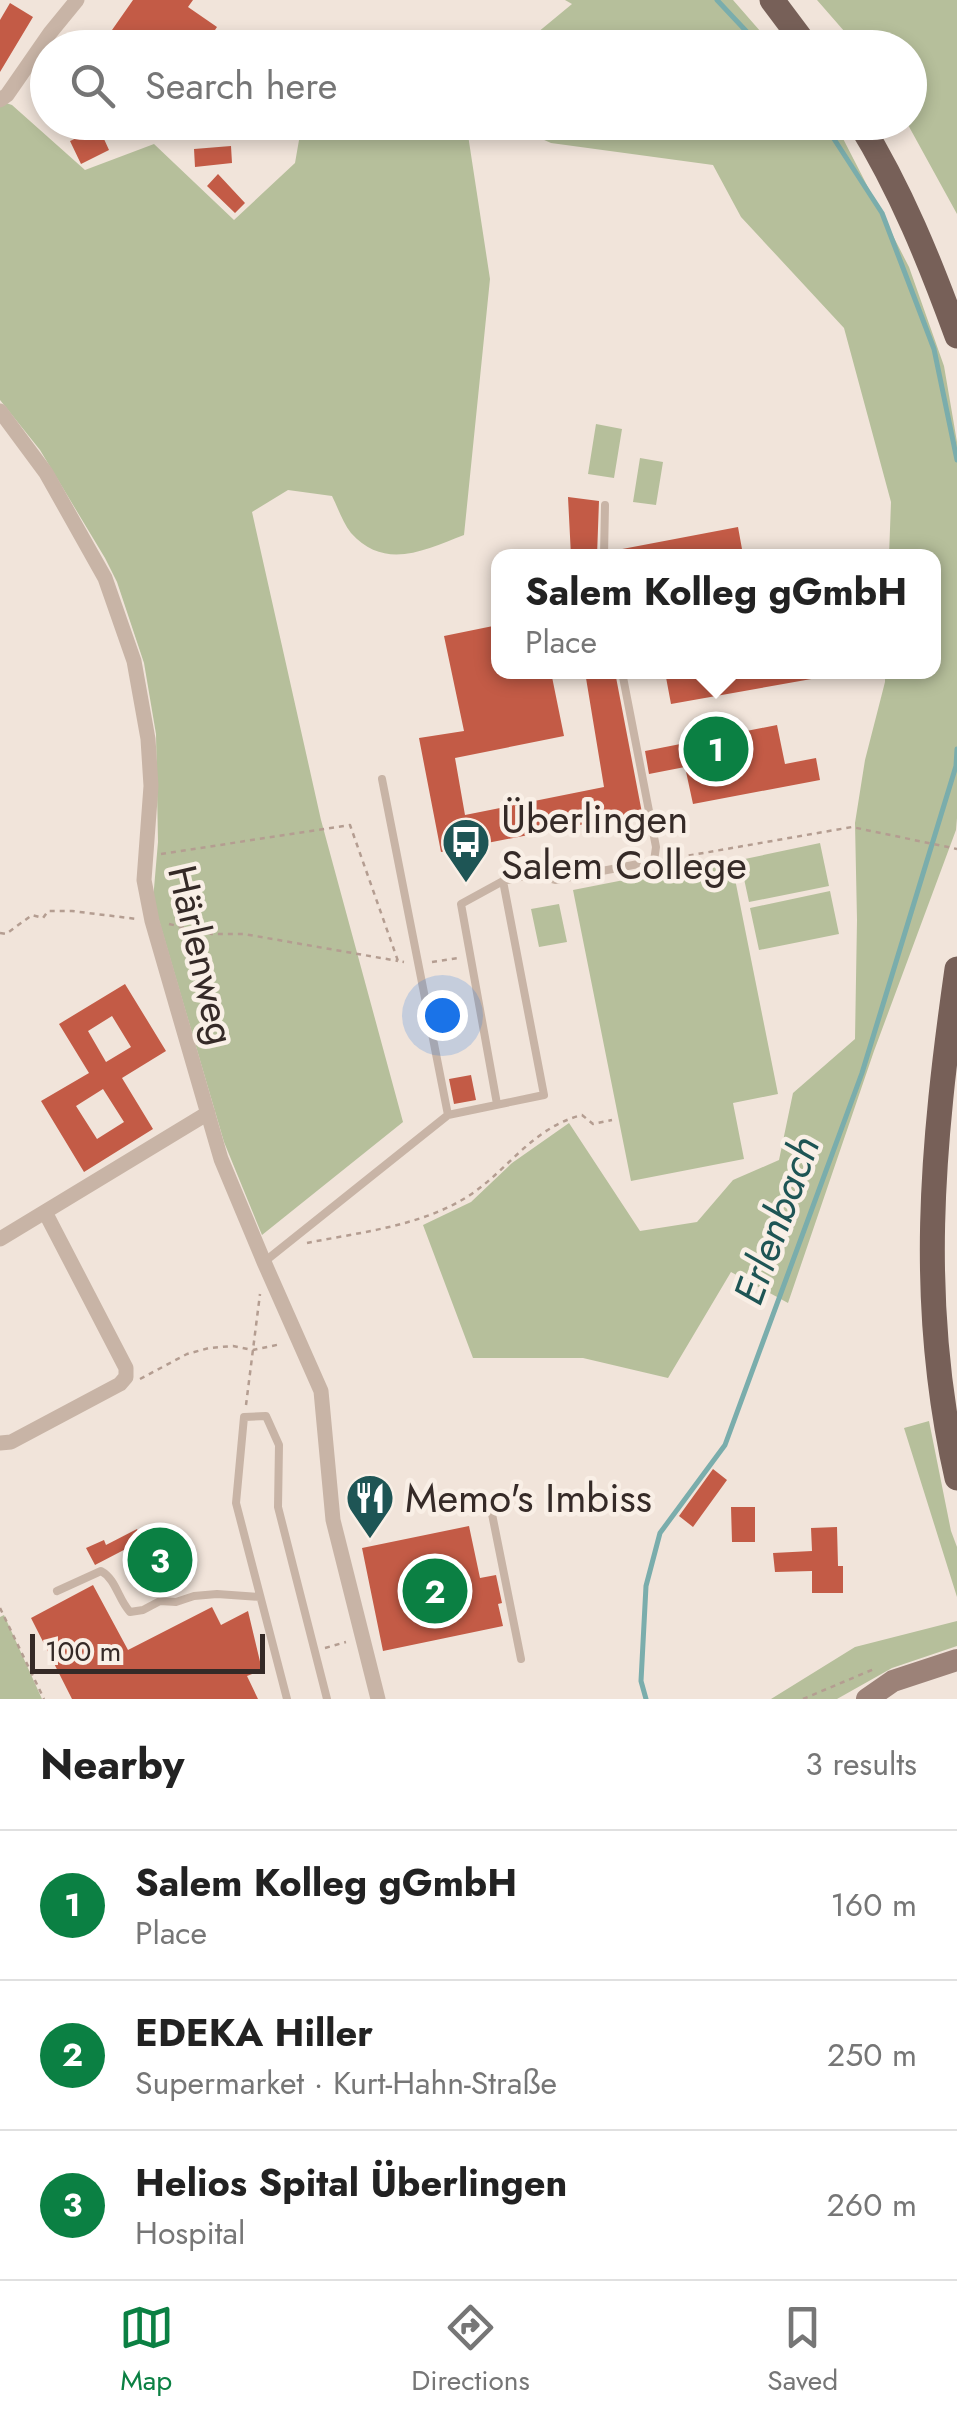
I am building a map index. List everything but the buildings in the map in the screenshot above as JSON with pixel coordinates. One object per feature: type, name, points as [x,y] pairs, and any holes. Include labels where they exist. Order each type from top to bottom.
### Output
[{"type":"main road","points":[[772,0],[794,30]]},
{"type":"main road","points":[[869,140],[931,264],[957,336]]},
{"type":"main road","points":[[957,970],[939,1110],[931,1245],[936,1356],[957,1478]]},
{"type":"street","points":[[52,30],[77,0]]},
{"type":"street","points":[[0,100],[30,62]]},
{"type":"street","name":"Härlenweg","points":[[0,411],[46,473],[105,578],[134,661],[148,739],[150,786],[144,880],[152,920],[221,1159],[321,1390],[333,1520],[378,1699]]},
{"type":"street","points":[[0,1239],[208,1113]]},
{"type":"street","points":[[0,1443],[11,1442],[126,1378],[126,1368],[45,1212]]},
{"type":"street","points":[[866,1699],[908,1675],[957,1660]]},
{"type":"lane","points":[[604,549],[605,505]]},
{"type":"lane","points":[[497,1104],[460,904],[502,881],[533,874],[554,880],[654,862],[656,847],[623,679]]},
{"type":"lane","points":[[382,780],[448,1115]]},
{"type":"lane","points":[[264,1262],[448,1115],[544,1095],[502,881]]},
{"type":"lane","points":[[286,1699],[236,1502],[244,1417],[266,1416],[279,1444],[278,1507],[327,1699]]},
{"type":"lane","points":[[489,1500],[521,1659]]},
{"type":"lane","points":[[57,1591],[101,1570],[109,1575],[130,1612],[160,1600],[176,1602],[194,1596],[260,1597]]},
{"type":"path","points":[[145,857],[350,825],[398,961]]},
{"type":"path","points":[[654,862],[852,827],[957,849]]},
{"type":"path","points":[[0,933],[6,934],[32,914],[43,918],[48,910],[72,911],[152,920],[212,934],[244,934],[419,965],[470,956]]},
{"type":"path","points":[[291,1241],[304,1244],[434,1214],[485,1184],[526,1146],[561,1121],[582,1116],[593,1124],[612,1120]]},
{"type":"path","points":[[244,1417],[260,1296]]},
{"type":"path","points":[[126,1378],[140,1379],[187,1354],[209,1348],[234,1346],[252,1350],[280,1344]]},
{"type":"path","points":[[0,1608],[44,1699]]},
{"type":"path","points":[[314,1651],[344,1643]]},
{"type":"green space","points":[[565,0],[733,0],[759,30],[541,30],[572,4]]},
{"type":"green space","points":[[817,0],[957,0],[957,214],[916,140],[927,140],[927,30],[843,30]]},
{"type":"green space","points":[[0,101],[12,105],[30,121],[30,140],[51,140],[85,170],[154,144],[234,220],[295,163],[299,140],[469,140],[490,279],[464,535],[420,551],[391,554],[364,545],[351,533],[332,496],[288,490],[252,512],[321,820],[403,1122],[262,1235],[224,1142],[153,900],[158,842],[156,734],[144,663],[105,558],[40,450],[0,400]]},
{"type":"green space","points":[[544,140],[844,140],[909,267],[944,366],[957,442],[956,830],[874,1051],[788,1303],[731,1272],[668,1378],[583,1358],[473,1358],[423,1225],[471,1202],[512,1163],[569,1123],[640,1231],[697,1222],[733,1180],[779,1160],[793,1093],[855,1039],[855,823],[865,760],[885,679],[941,679],[941,549],[889,549],[891,502],[844,328],[741,217],[713,165]]},
{"type":"green space","points":[[596,424],[622,429],[614,478],[588,474]]},
{"type":"green space","points":[[640,458],[663,462],[656,505],[633,502]]},
{"type":"green space","points":[[820,843],[829,886],[749,902],[740,860]]},
{"type":"green space","points":[[731,859],[778,1094],[733,1103],[744,1159],[631,1181],[573,890]]},
{"type":"green space","points":[[830,891],[839,934],[759,950],[750,908]]},
{"type":"green space","points":[[559,904],[567,942],[539,947],[531,909]]},
{"type":"green space","points":[[929,1421],[957,1547],[957,1597],[904,1428]]},
{"type":"green space","points":[[4,1615],[42,1699],[0,1699],[0,1617]]},
{"type":"green space","points":[[957,1621],[957,1646],[892,1668],[837,1699],[771,1699],[855,1647]]},
{"type":"waterway","name":"Erlenbach","points":[[717,0],[745,30]]},
{"type":"waterway","name":"Erlenbach","points":[[835,140],[882,213],[934,349],[957,460]]},
{"type":"waterway","name":"Erlenbach","points":[[646,1699],[641,1681],[646,1586],[660,1533],[725,1445],[862,1073],[956,766],[957,749]]},
{"type":"place","name":"Salem Kolleg gGmbH","points":[[716,749]]},
{"type":"place","name":"Überlingen Salem College","points":[[466,884]]},
{"type":"place","name":"Memo's Imbiss","points":[[370,1540]]},
{"type":"place","name":"Helios Spital Überlingen","points":[[160,1560]]},
{"type":"place","name":"EDEKA Hiller","points":[[435,1591]]}]
